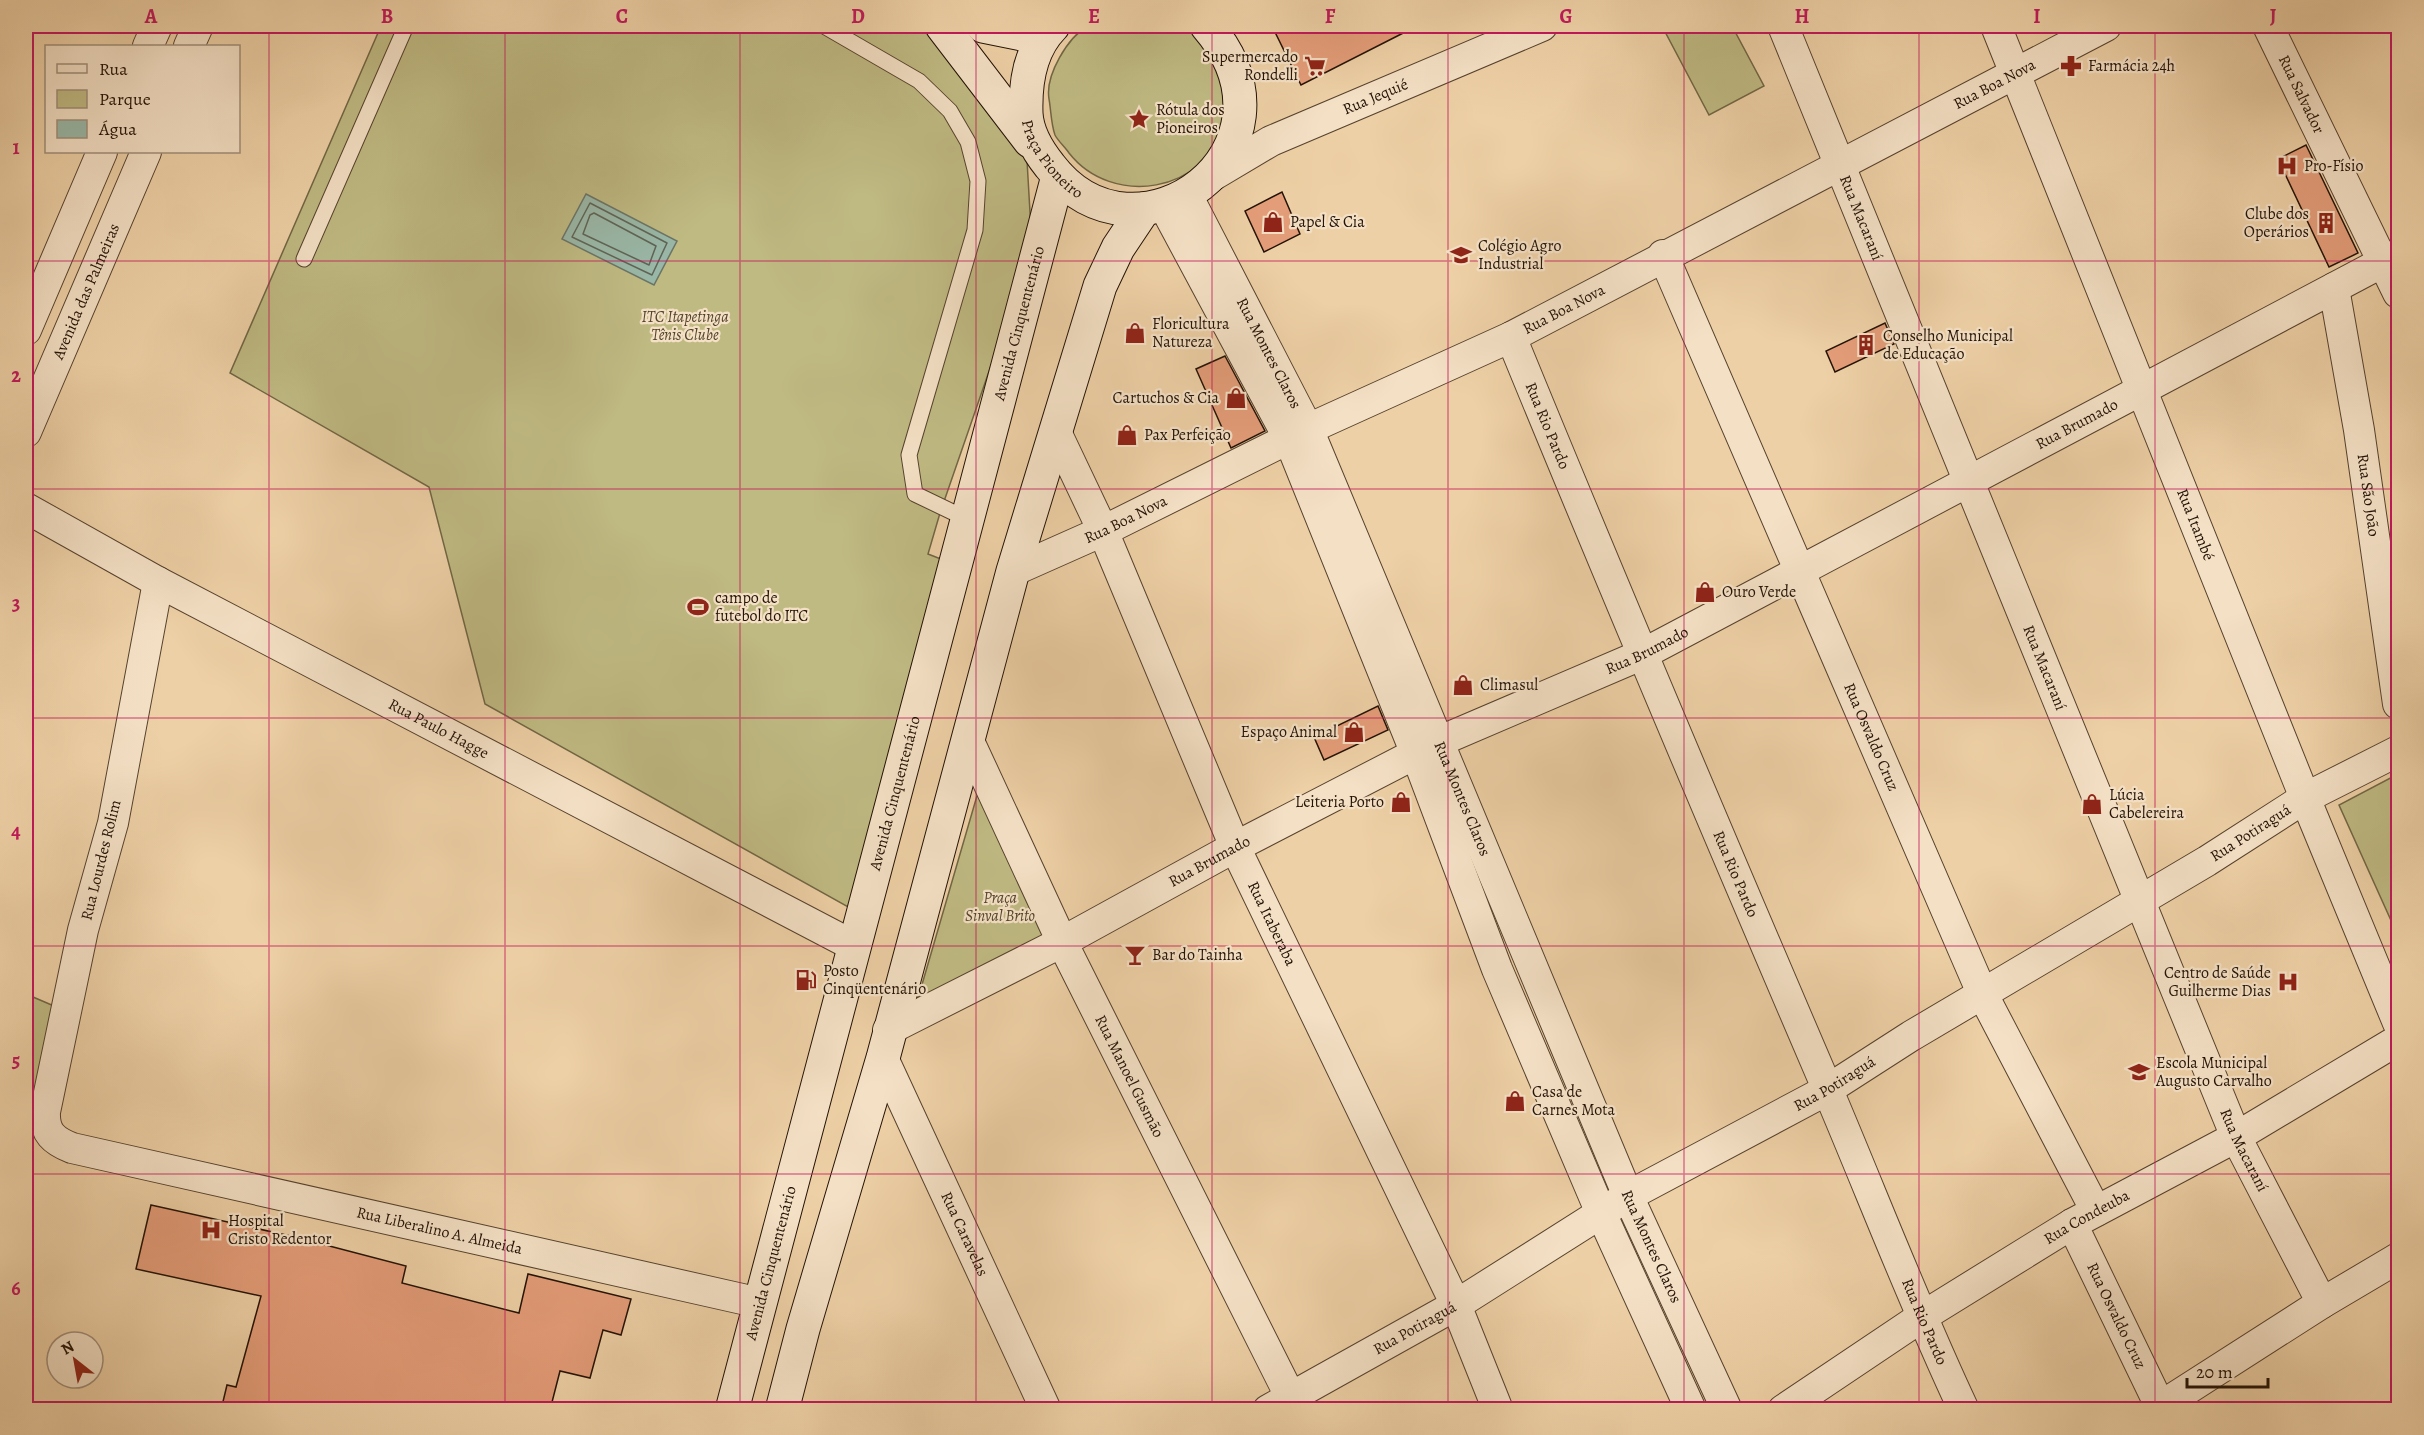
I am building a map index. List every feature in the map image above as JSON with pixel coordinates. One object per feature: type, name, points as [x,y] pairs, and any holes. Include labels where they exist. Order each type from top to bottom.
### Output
[{"type":"main road","points":[[942,26],[1036,149]]},
{"type":"main road","points":[[983,26],[1047,32]]},
{"type":"main road","points":[[764,1410],[792,1403],[803,1329],[886,1044],[1013,571],[1100,286],[1118,248],[1231,147],[1241,113],[1237,80],[1228,55],[1207,26]]},
{"type":"main road","name":"Praça Pioneiro","points":[[1047,32],[1030,65],[1025,89],[1026,119],[1036,149],[1058,177],[1077,193],[1109,206],[1177,196]]},
{"type":"main road","name":"Avenida Cinquentenário","points":[[732,1410],[1058,177]]},
{"type":"street","points":[[148,45],[157,26]]},
{"type":"street","points":[[189,45],[198,26]]},
{"type":"street","name":"Rua Jequié","points":[[1177,196],[1271,141],[1542,26]]},
{"type":"street","name":"Rua Macaraní","points":[[1783,26],[2236,1137],[2322,1303]]},
{"type":"street","name":"Rua Itambé","points":[[1996,26],[2305,798],[2398,1023]]},
{"type":"street","name":"Rua Boa Nova","points":[[1013,571],[1102,531],[1298,434],[1511,337],[1663,255],[1839,166],[2015,71],[2106,26]]},
{"type":"street","name":"Rua Salvador","points":[[2268,26],[2391,257],[2398,293]]},
{"type":"street","points":[[1241,113],[1271,141]]},
{"type":"street","points":[[26,330],[102,153]]},
{"type":"street","name":"Avenida das Palmeiras","points":[[26,432],[146,153]]},
{"type":"street","name":"Rua Montes Claros","points":[[1177,196],[1298,434],[1428,748],[1726,1410]]},
{"type":"street","name":"Rua Osvaldo Cruz","points":[[1663,255],[1982,993],[2084,1218],[2158,1408]]},
{"type":"street","name":"Rua Brumado","points":[[886,1044],[1062,942],[1235,847],[1428,748],[1641,656],[2391,257]]},
{"type":"street","name":"Rua São João","points":[[2334,288],[2359,430],[2398,704]]},
{"type":"street","name":"Rua Rio Pardo","points":[[1511,337],[1641,656],[1827,1090],[1920,1318],[1964,1410]]},
{"type":"street","name":"Rua Itaberaba","points":[[1056,432],[1102,531],[1235,847],[1456,1305],[1498,1410]]},
{"type":"street","name":"Rua Paulo Hagge","points":[[26,508],[158,582],[854,946]]},
{"type":"street","name":"Rua Lourdes Rolim","points":[[50,1135],[44,1125],[45,1112],[83,930],[113,823],[158,582]]},
{"type":"street","name":"Rua Manoel Gusmão","points":[[968,739],[1062,942],[1285,1405]]},
{"type":"street","name":"Rua Montes Claros","points":[[1428,748],[1497,969],[1601,1213],[1691,1410]]},
{"type":"street","name":"Rua Potiraguá","points":[[1285,1405],[1456,1305],[1628,1196],[1827,1090],[1982,993],[2140,900],[2305,798],[2398,751]]},
{"type":"street","name":"Rua Condeuba","points":[[1783,1410],[1920,1318],[2084,1218],[2236,1137],[2398,1040]]},
{"type":"street","name":"Rua Caravelas","points":[[886,1044],[1046,1410]]},
{"type":"street","name":"Rua Liberalino A. Almeida","points":[[50,1135],[72,1148],[760,1302]]},
{"type":"street","points":[[2158,1408],[2322,1303],[2398,1258]]},
{"type":"lane","points":[[304,259],[406,26]]},
{"type":"lane","points":[[824,26],[919,81],[950,111],[968,142],[978,181],[975,230],[909,455],[915,494],[967,519]]},
{"type":"green space","name":"ITC Itapetinga Tênis Clube","points":[[381,26],[944,26],[1026,143],[1032,247],[928,554],[964,568],[866,917],[485,704],[429,487],[230,373]]},
{"type":"green space","name":"Rótula dos Pioneiros","points":[[1088,26],[1189,26],[1199,36],[1215,63],[1227,91],[1229,104],[1214,147],[1199,165],[1179,178],[1156,185],[1132,186],[1109,181],[1087,170],[1058,140],[1053,126],[1049,99],[1051,79],[1054,68],[1066,48],[1080,31]]},
{"type":"green space","points":[[1662,26],[1732,26],[1764,86],[1709,115]]},
{"type":"green space","name":"Praça Sinval Brito","points":[[988,758],[1067,930],[914,1012]]},
{"type":"green space","points":[[2398,774],[2398,936],[2339,805]]},
{"type":"green space","points":[[26,994],[61,1009],[26,1172]]},
{"type":"water","points":[[586,194],[677,241],[654,285],[562,239]]},
{"type":"building","name":"Supermercado Rondelli","points":[[1272,26],[1417,26],[1301,85]]},
{"type":"building","name":"Clube dos Operários","points":[[2306,145],[2358,253],[2329,267],[2278,159]]},
{"type":"building","name":"Papel & Cia","points":[[1282,192],[1300,234],[1264,252],[1245,211]]},
{"type":"building","name":"Conselho Municipal de Educação","points":[[1885,323],[1894,344],[1835,372],[1826,351]]},
{"type":"building","name":"Cartuchos & Cia","points":[[1225,356],[1265,431],[1231,448],[1196,369]]},
{"type":"building","name":"Espaço Animal","points":[[1378,706],[1388,730],[1324,760],[1314,737]]},
{"type":"building","points":[[151,1205],[295,1237],[406,1266],[402,1283],[519,1313],[528,1274],[631,1299],[621,1335],[603,1330],[590,1378],[560,1371],[550,1410],[221,1410],[227,1385],[236,1387],[261,1296],[136,1269]]},
{"type":"place","name":"Supermercado Rondelli","points":[[1315,66]]},
{"type":"place","name":"Farmácia 24h","points":[[2071,66]]},
{"type":"place","name":"Rótula dos Pioneiros","points":[[1139,119]]},
{"type":"place","name":"Pro-Físio","points":[[2287,166]]},
{"type":"place","name":"Papel & Cia","points":[[1273,222]]},
{"type":"place","name":"Clube dos Operários","points":[[2326,223]]},
{"type":"place","name":"Colégio Agro Industrial","points":[[1461,255]]},
{"type":"place","name":"Floricultura Natureza","points":[[1135,333]]},
{"type":"place","name":"Conselho Municipal de Educação","points":[[1866,345]]},
{"type":"place","name":"Cartuchos & Cia","points":[[1236,398]]},
{"type":"place","name":"Pax Perfeição","points":[[1127,435]]},
{"type":"place","name":"Ouro Verde","points":[[1705,592]]},
{"type":"place","name":"campo de futebol do ITC","points":[[698,607]]},
{"type":"place","name":"Climasul","points":[[1463,685]]},
{"type":"place","name":"Espaço Animal","points":[[1354,732]]},
{"type":"place","name":"Leiteria Porto","points":[[1401,802]]},
{"type":"place","name":"Lúcia Cabelereira","points":[[2092,804]]},
{"type":"place","name":"Bar do Tainha","points":[[1135,955]]},
{"type":"place","name":"Posto Cinqüentenário","points":[[806,980]]},
{"type":"place","name":"Centro de Saúde Guilherme Dias","points":[[2288,982]]},
{"type":"place","name":"Escola Municipal Augusto Carvalho","points":[[2139,1072]]},
{"type":"place","name":"Casa de Carnes Mota","points":[[1515,1101]]},
{"type":"place","name":"Hospital Cristo Redentor","points":[[211,1230]]}]
